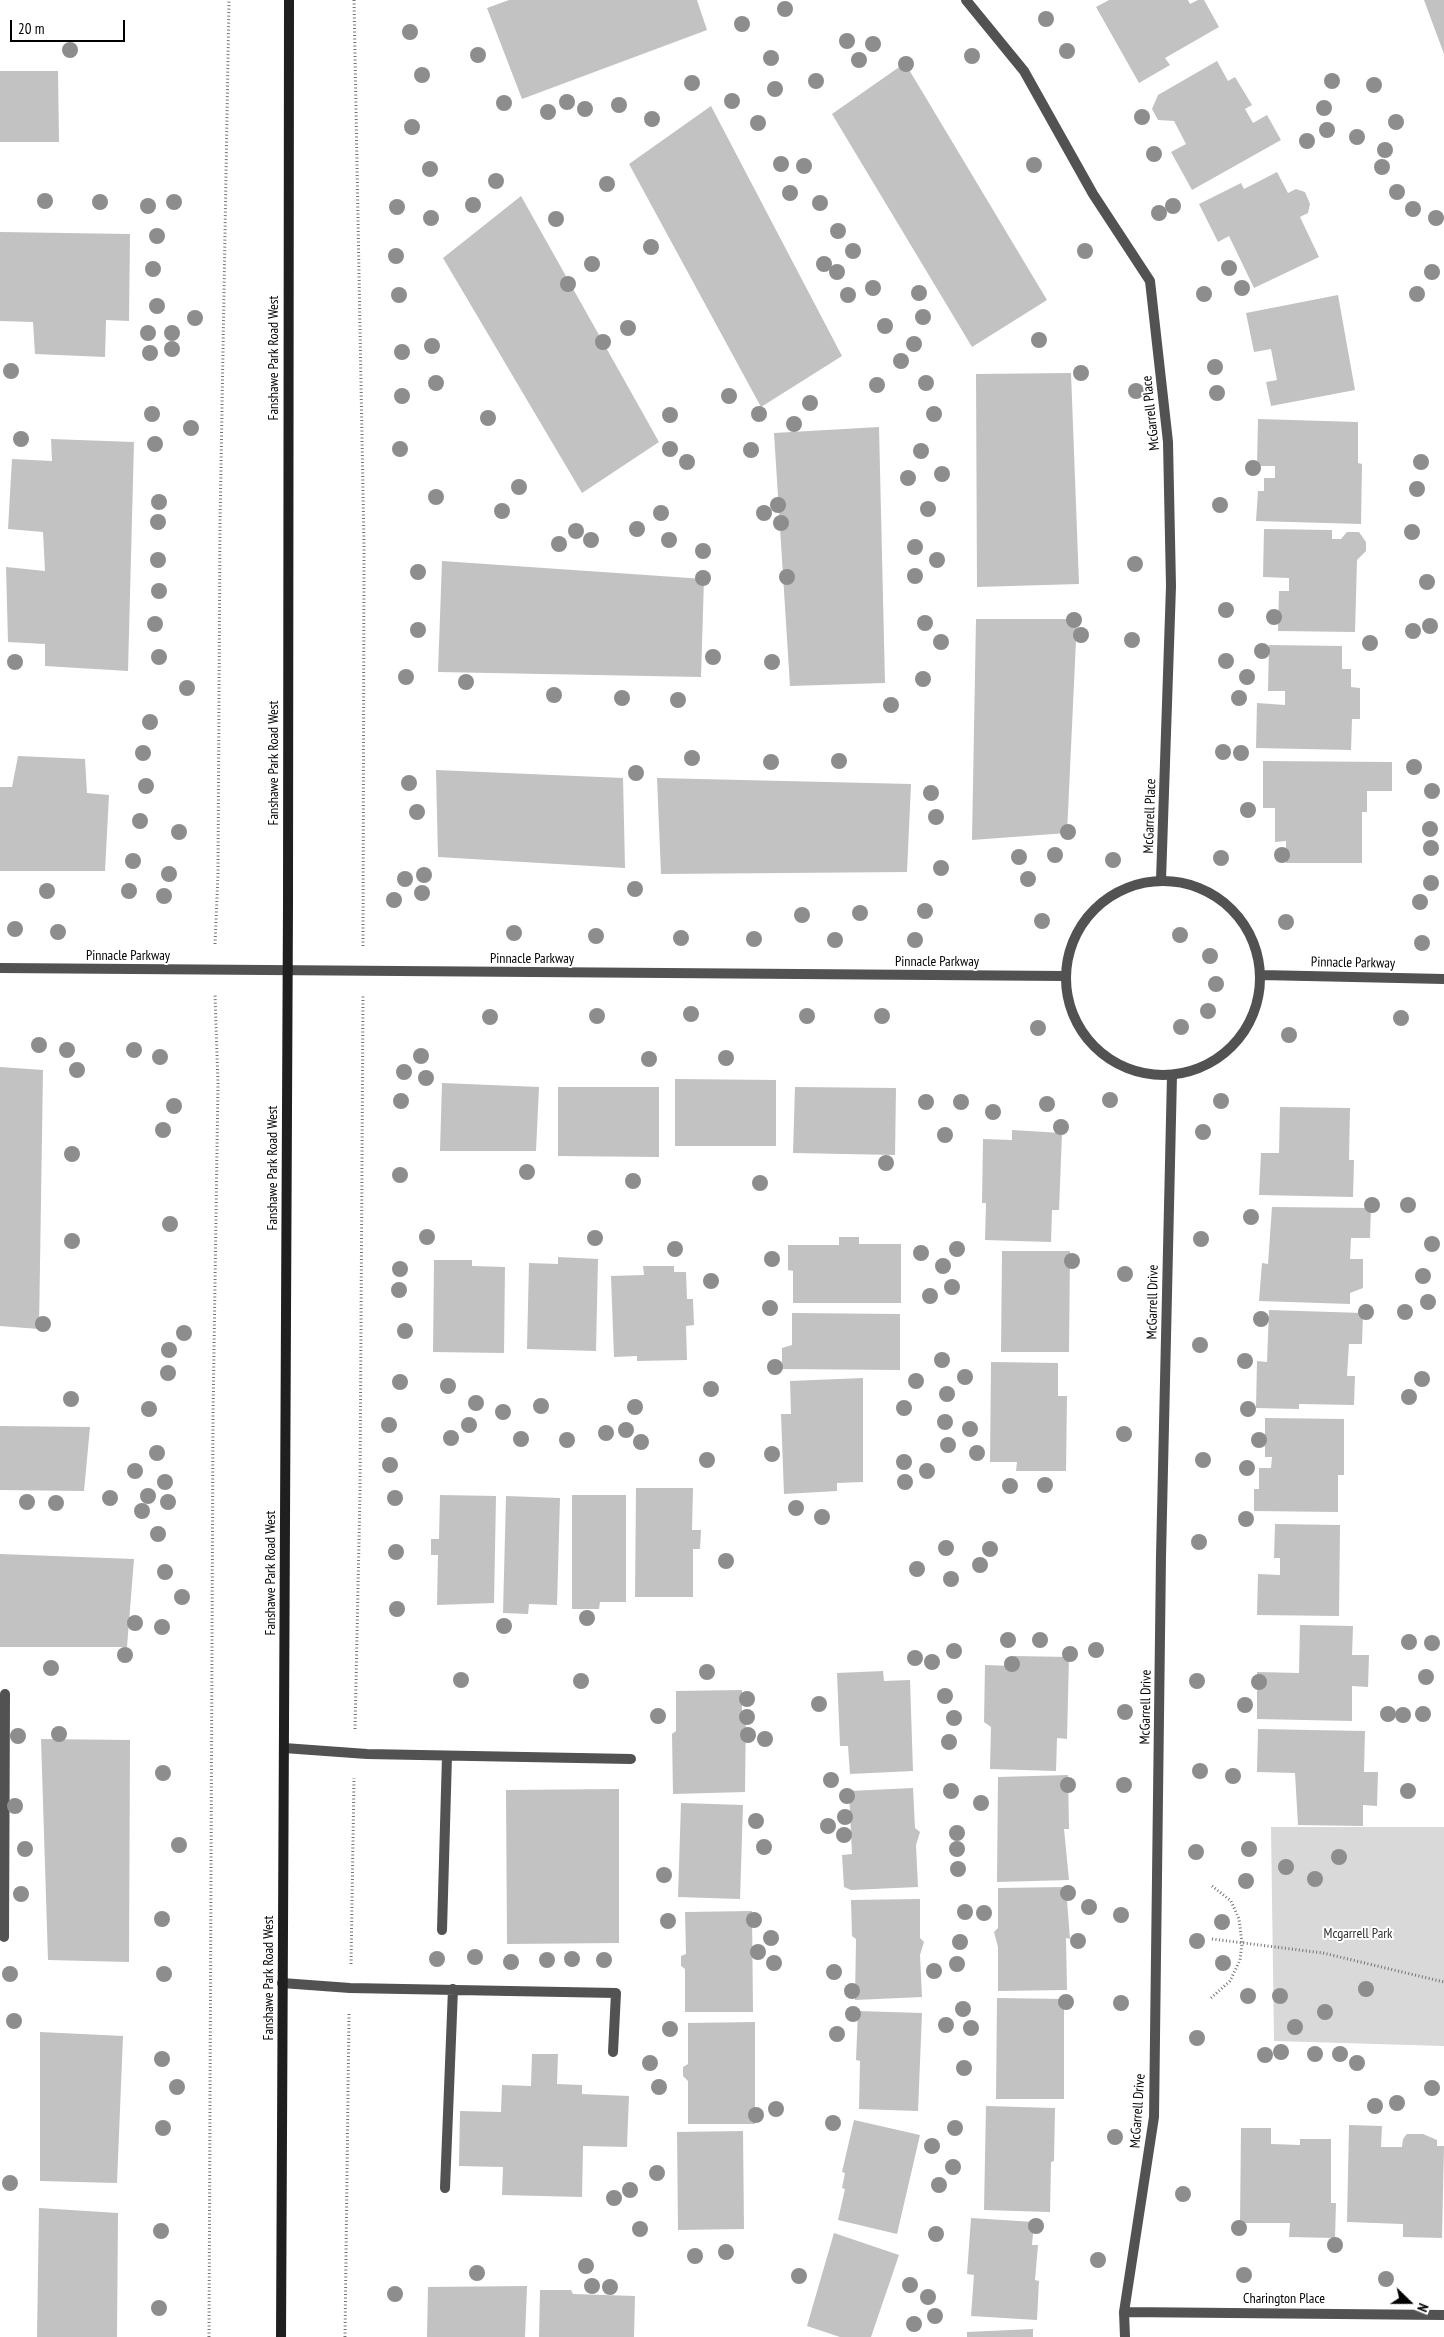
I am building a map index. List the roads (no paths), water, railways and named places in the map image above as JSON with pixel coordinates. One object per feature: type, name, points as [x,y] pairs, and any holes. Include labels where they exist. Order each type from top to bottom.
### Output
[{"type":"main road","name":"Fanshawe Park Road West","points":[[281,2337],[287,971],[288,0]]},
{"type":"street","name":"McGarrell Place","points":[[966,0],[1024,71],[1093,194],[1150,282],[1168,442],[1171,576],[1162,880]]},
{"type":"street","points":[[1162,880],[1207,890],[1235,911],[1254,942],[1260,975],[1253,1016],[1239,1039],[1213,1062],[1172,1075],[1152,1075],[1119,1065],[1092,1045],[1068,1003],[1065,976],[1076,933],[1097,906],[1128,886],[1162,880]]},
{"type":"street","name":"Pinnacle Parkway","points":[[0,968],[1065,976]]},
{"type":"street","name":"Pinnacle Parkway","points":[[1260,975],[1444,979]]},
{"type":"street","name":"McGarrell Drive","points":[[1125,2337],[1124,2312],[1154,2117],[1161,1556],[1172,1075]]},
{"type":"street","points":[[4,1937],[5,1694]]},
{"type":"street","points":[[284,1748],[367,1754],[631,1758]]},
{"type":"street","points":[[442,1930],[447,1756]]},
{"type":"street","points":[[282,1983],[350,1988],[616,1993],[613,2052]]},
{"type":"street","points":[[445,2188],[453,1989]]},
{"type":"street","name":"Charington Place","points":[[1124,2312],[1444,2315]]},
{"type":"park label","name":"Mcgarrell Park","points":[[1358,1934]]}]
